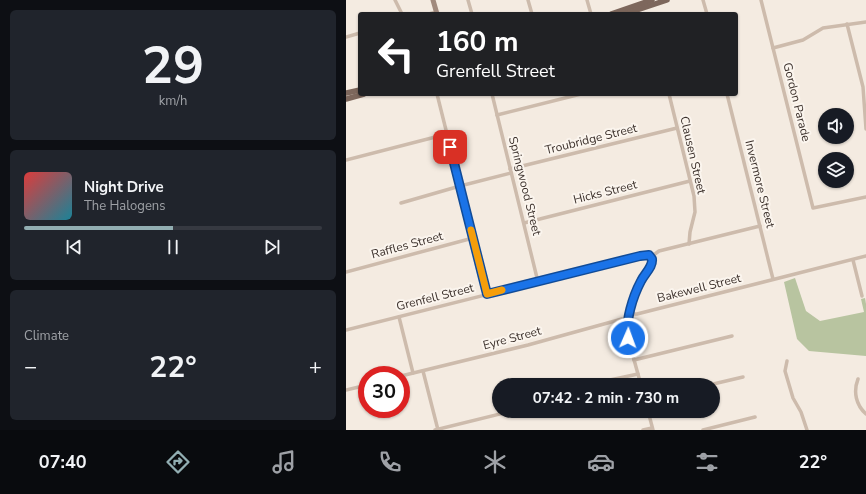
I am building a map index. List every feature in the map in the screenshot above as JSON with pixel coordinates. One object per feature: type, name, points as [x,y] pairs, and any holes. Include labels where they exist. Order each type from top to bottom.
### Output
[{"type":"main road","points":[[617,12],[652,0]]},
{"type":"main road","points":[[631,12],[667,0]]},
{"type":"main road","points":[[346,94],[358,91]]},
{"type":"main road","points":[[346,99],[358,96]]},
{"type":"street","points":[[395,0],[401,12]]},
{"type":"street","points":[[433,0],[437,12]]},
{"type":"street","points":[[468,0],[471,12]]},
{"type":"street","points":[[528,0],[531,12]]},
{"type":"street","points":[[587,0],[590,12]]},
{"type":"street","points":[[703,0],[706,12]]},
{"type":"street","name":"Gordon Parade","points":[[761,0],[813,208],[866,197]]},
{"type":"street","points":[[772,48],[803,40],[823,28],[866,22]]},
{"type":"street","points":[[848,24],[863,87],[866,128]]},
{"type":"street","points":[[346,37],[358,34]]},
{"type":"street","points":[[438,96],[487,294]]},
{"type":"street","name":"Springwood Street","points":[[492,96],[538,282]]},
{"type":"street","points":[[497,115],[573,96]]},
{"type":"street","name":"Clausen Street","points":[[669,96],[694,196],[695,212],[690,232],[689,244]]},
{"type":"street","name":"Invermore Street","points":[[728,96],[773,279]]},
{"type":"street","name":"Troubridge Street","points":[[401,203],[511,171],[677,128]]},
{"type":"street","points":[[346,160],[447,134]]},
{"type":"street","name":"Hicks Street","points":[[524,223],[690,181]]},
{"type":"street","name":"Grenfell Street","points":[[346,330],[640,256],[646,255],[651,257],[659,251],[760,226]]},
{"type":"street","name":"Raffles Street","points":[[346,272],[473,238]]},
{"type":"street","name":"Bakewell Street","points":[[630,314],[637,314],[866,256]]},
{"type":"street","points":[[639,378],[627,332],[632,304],[637,288],[652,264],[651,257]]},
{"type":"street","points":[[853,260],[862,296]]},
{"type":"street","points":[[399,317],[413,373]]},
{"type":"street","name":"Eyre Street","points":[[410,374],[528,345],[622,318],[629,320]]},
{"type":"street","points":[[634,360],[732,336]]},
{"type":"street","points":[[787,361],[785,371],[793,398],[801,412],[807,430]]},
{"type":"street","points":[[423,371],[437,430],[492,416]]},
{"type":"street","points":[[619,378],[638,374]]},
{"type":"street","points":[[720,382],[743,376]]},
{"type":"street","points":[[858,379],[855,387],[857,403],[860,409],[866,414]]},
{"type":"street","points":[[346,390],[358,387]]},
{"type":"street","points":[[703,430],[755,417]]},
{"type":"street","points":[[643,430],[653,429],[650,418]]},
{"type":"green space","points":[[795,278],[806,311],[820,321],[864,312],[861,299],[865,298],[866,356],[809,351],[797,339],[784,282]]},
{"type":"slow traffic","points":[[471,230],[487,294],[502,290]]},
{"type":"route","points":[[450,147],[487,294],[649,255],[652,259],[652,264],[640,282],[634,296],[627,328],[628,338]]}]
